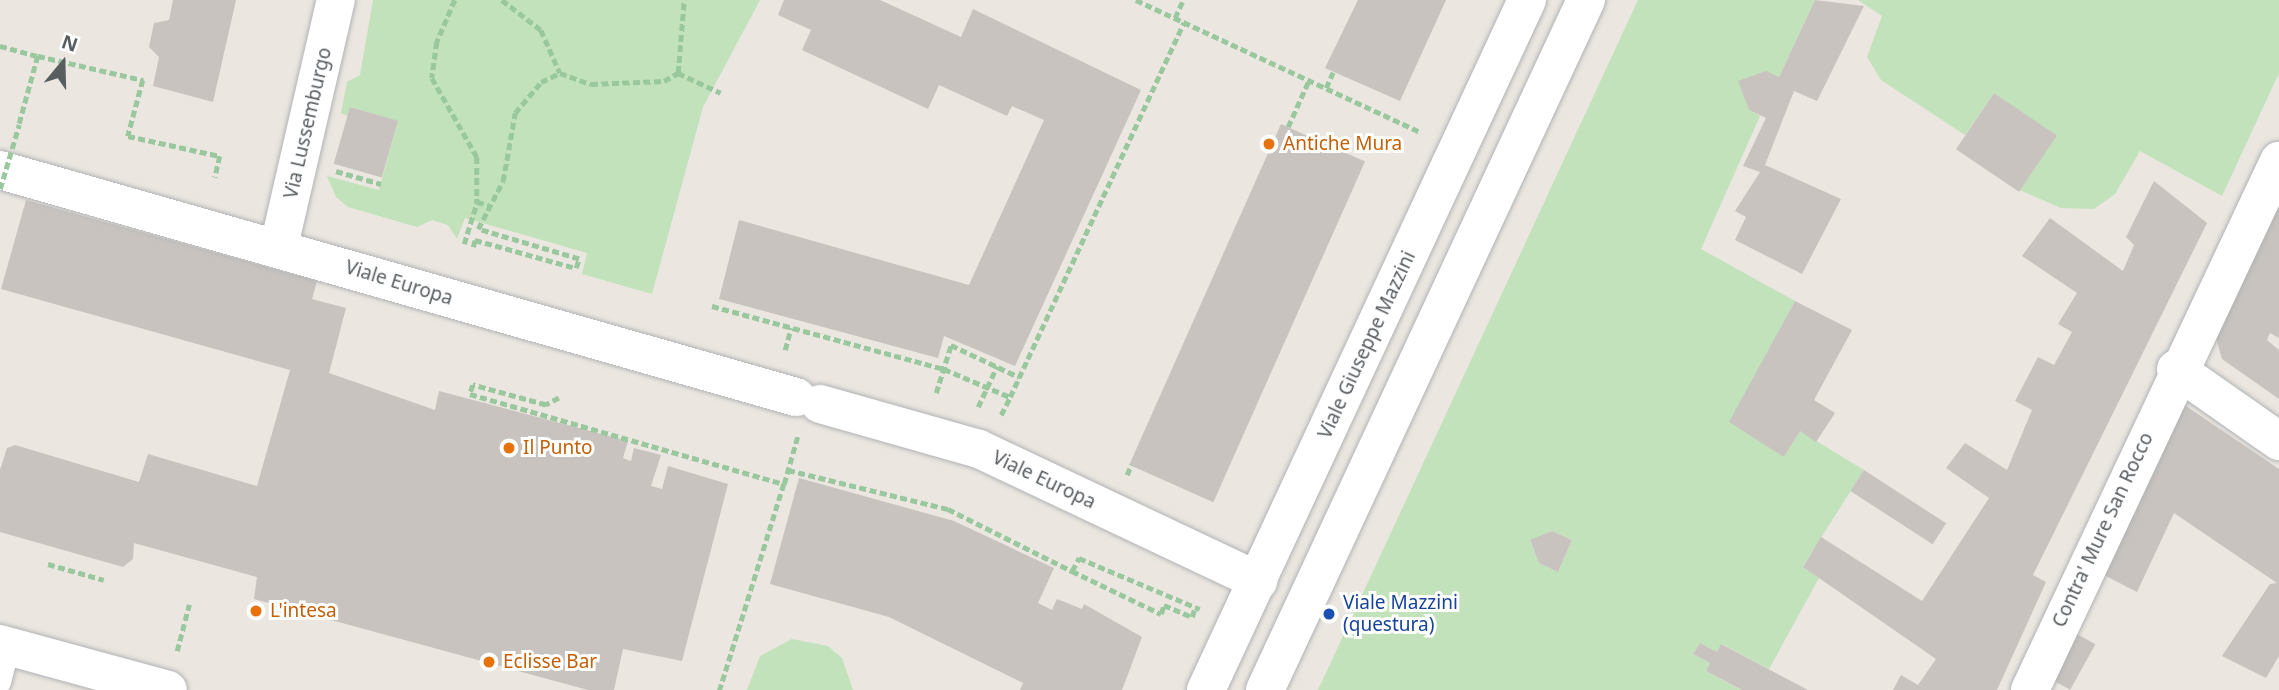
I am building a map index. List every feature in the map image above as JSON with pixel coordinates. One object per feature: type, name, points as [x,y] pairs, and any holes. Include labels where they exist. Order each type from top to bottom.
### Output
[{"type":"street","name":"Via Lussemburgo","points":[[279,246],[336,0]]},
{"type":"street","name":"Viale Giuseppe Mazzini","points":[[1206,690],[1527,0]]},
{"type":"street","points":[[1265,690],[1586,0]]},
{"type":"street","name":"Contra' Mure San Rocco","points":[[2029,690],[2176,369],[2279,161]]},
{"type":"street","name":"Viale Europa","points":[[0,170],[279,246],[979,449],[1258,581]]},
{"type":"street","points":[[2176,369],[2279,441]]},
{"type":"street","points":[[3,657],[171,677]]},
{"type":"path","points":[[455,0],[437,42],[432,78],[477,157],[477,202],[464,244]]},
{"type":"path","points":[[502,0],[541,30],[560,73]]},
{"type":"path","points":[[678,73],[684,0]]},
{"type":"path","points":[[1136,0],[1434,139]]},
{"type":"path","points":[[1175,18],[1183,0]]},
{"type":"path","points":[[1000,417],[1184,22]]},
{"type":"path","points":[[0,46],[143,80],[128,136],[220,156],[215,177]]},
{"type":"path","points":[[0,188],[38,56]]},
{"type":"path","points":[[1326,88],[1333,72]]},
{"type":"path","points":[[472,247],[475,240],[576,268],[579,258],[478,229],[503,181],[515,113],[541,82],[560,73],[591,84],[664,81],[678,73]]},
{"type":"path","points":[[678,73],[721,93]]},
{"type":"path","points":[[1288,127],[1309,80]]},
{"type":"path","points":[[321,167],[381,184]]},
{"type":"path","points":[[477,202],[489,205]]},
{"type":"path","points":[[712,306],[944,369],[1010,397]]},
{"type":"path","points":[[785,350],[790,328]]},
{"type":"path","points":[[936,393],[951,345],[1019,377]]},
{"type":"path","points":[[978,407],[997,366]]},
{"type":"path","points":[[559,398],[546,405],[473,385],[470,394],[784,484]]},
{"type":"path","points":[[720,690],[796,440]]},
{"type":"path","points":[[1126,476],[1131,465]]},
{"type":"path","points":[[788,470],[948,509],[1161,614],[1164,605],[1192,617]]},
{"type":"path","points":[[1072,571],[1079,558],[1235,627]]},
{"type":"path","points":[[48,564],[104,580]]},
{"type":"path","points":[[171,677],[189,605]]},
{"type":"green space","points":[[373,0],[760,0],[703,107],[652,294],[582,274],[587,253],[465,218],[457,239],[448,225],[432,220],[417,227],[348,207],[336,197],[327,176],[379,190],[398,121],[351,107],[348,116],[341,113],[347,82],[360,75]]},
{"type":"green space","points":[[1638,0],[1815,0],[1779,77],[1739,81],[1749,110],[1760,116],[1701,249],[1795,301],[1744,397],[1784,457],[1800,431],[1864,470],[1803,566],[1819,578],[1769,669],[1722,644],[1717,652],[1700,643],[1693,654],[1710,663],[1706,671],[1741,690],[1318,690]],"holes":[[[1552,531],[1572,540],[1558,572],[1539,563],[1530,541]]]},
{"type":"green space","points":[[1858,0],[2279,0],[2279,73],[2222,196],[2140,151],[2115,194],[2094,209],[2061,208],[2015,188],[2056,136],[1994,93],[1965,135],[1881,80],[1867,57],[1882,16]]},
{"type":"green space","points":[[792,639],[828,646],[842,658],[853,690],[747,690],[760,656]]},
{"type":"building","points":[[173,0],[236,0],[213,102],[153,86],[159,57],[149,47],[154,23],[169,20]]},
{"type":"building","points":[[784,0],[880,0],[961,37],[973,9],[1141,90],[1015,366],[944,336],[938,358],[719,299],[739,220],[969,285],[1044,120],[1012,106],[1007,116],[939,85],[928,109],[802,50],[811,30],[778,15]]},
{"type":"building","points":[[1358,0],[1446,0],[1400,101],[1325,68]]},
{"type":"building","points":[[1815,0],[1864,6],[1817,101],[1794,91],[1765,165],[1841,199],[1802,274],[1735,240],[1746,217],[1735,211],[1760,172],[1743,166],[1766,118],[1749,110],[1738,81],[1766,71],[1779,77]]},
{"type":"building","points":[[1994,93],[2057,135],[2019,192],[1956,149]]},
{"type":"building","points":[[350,107],[398,121],[382,177],[334,164]]},
{"type":"building","points":[[1281,124],[1365,161],[1213,502],[1129,465]]},
{"type":"building","points":[[2154,181],[2207,223],[2033,575],[2046,582],[1997,690],[1893,690],[1901,675],[1918,685],[1936,659],[1803,567],[1821,537],[1922,601],[1989,498],[1946,468],[1965,443],[2007,470],[2032,410],[2015,401],[2038,357],[2054,365],[2072,332],[2058,324],[2077,293],[2022,256],[2050,218],[2123,271],[2134,245],[2126,237]]},
{"type":"building","points":[[2279,197],[2279,338],[2270,333],[2267,340],[2279,350],[2279,399],[2222,359],[2215,335]]},
{"type":"building","points":[[26,200],[317,281],[312,299],[346,308],[329,373],[435,410],[439,391],[628,441],[623,458],[631,461],[634,448],[661,455],[651,486],[662,489],[668,466],[728,484],[682,661],[623,649],[614,690],[588,690],[254,599],[257,577],[134,543],[133,559],[123,567],[0,532],[0,470],[7,448],[15,445],[139,482],[148,454],[257,486],[290,370],[1,289]]},
{"type":"building","points":[[1795,301],[1852,330],[1814,400],[1835,413],[1816,442],[1800,431],[1784,457],[1729,422]]},
{"type":"building","points":[[2180,402],[2279,469],[2279,656],[2266,678],[2222,656],[2270,584],[2277,583],[2174,513],[2137,592],[2098,572]]},
{"type":"building","points":[[1864,470],[1946,523],[1933,544],[1850,491]]},
{"type":"building","points":[[799,478],[954,521],[1054,568],[1038,603],[1052,610],[1057,599],[1082,609],[1084,604],[1142,637],[1122,690],[1020,690],[1023,683],[889,617],[770,584]]},
{"type":"building","points":[[1552,531],[1572,540],[1558,572],[1539,563],[1530,540]]},
{"type":"building","points":[[2077,634],[2095,644],[2070,690],[2052,679]]},
{"type":"building","points":[[1700,643],[1717,652],[1721,644],[1808,690],[1742,690],[1706,671],[1710,663],[1693,654]]},
{"type":"place","name":"Antiche Mura","points":[[1269,144]]},
{"type":"place","name":"Il Punto","points":[[509,448]]},
{"type":"place","name":"L'intesa","points":[[256,611]]},
{"type":"place","name":"Viale Mazzini (questura)","points":[[1329,614]]},
{"type":"place","name":"Eclisse Bar","points":[[489,662]]}]
